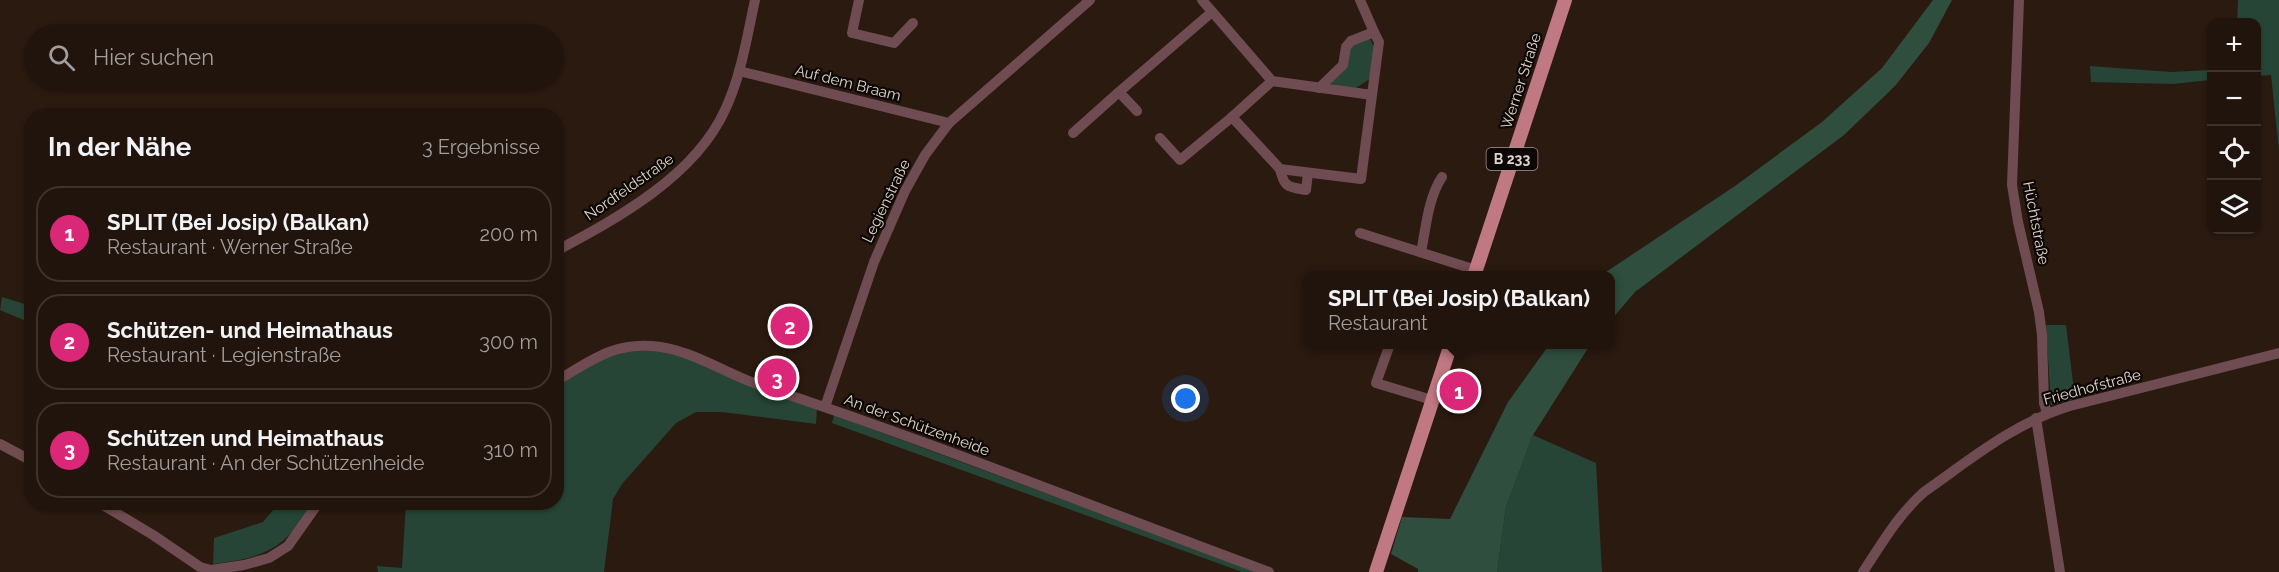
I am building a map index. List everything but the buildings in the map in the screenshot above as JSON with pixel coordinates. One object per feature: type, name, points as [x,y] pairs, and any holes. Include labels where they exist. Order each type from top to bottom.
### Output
[{"type":"main road","name":"Werner Straße","points":[[1476,271],[1565,0]]},
{"type":"main road","points":[[1376,572],[1450,349]]},
{"type":"street","name":"Nordfeldstraße","points":[[564,246],[620,214],[673,177],[706,142],[721,119],[739,71],[755,0]]},
{"type":"street","points":[[859,0],[852,33],[894,43],[912,23]]},
{"type":"street","name":"Legienstraße","points":[[825,407],[874,262],[905,191],[925,155],[949,123],[1090,0]]},
{"type":"street","points":[[1202,0],[1272,81],[1372,95]]},
{"type":"street","points":[[1280,169],[1361,179],[1379,42],[1360,0]]},
{"type":"street","name":"Hüchtstraße","points":[[2019,0],[2012,185],[2042,335],[2044,403],[2042,416],[2060,572]]},
{"type":"street","points":[[1074,133],[1212,12]]},
{"type":"street","points":[[1319,88],[1343,65],[1346,47],[1351,41],[1374,32]]},
{"type":"street","name":"Auf dem Braam","points":[[739,71],[949,123]]},
{"type":"street","points":[[1160,138],[1180,160],[1272,81]]},
{"type":"street","points":[[1119,92],[1137,111]]},
{"type":"street","points":[[1232,117],[1280,169],[1282,180],[1289,187],[1306,190],[1308,173]]},
{"type":"street","points":[[1421,252],[1430,206],[1437,183],[1442,177]]},
{"type":"street","points":[[1360,233],[1421,252],[1470,271]]},
{"type":"street","name":"An der Schützenheide","points":[[564,376],[593,357],[632,346],[671,348],[747,382],[825,407],[1269,572]]},
{"type":"street","points":[[1389,349],[1376,383],[1432,400]]},
{"type":"street","name":"Friedhofstraße","points":[[1863,572],[1895,522],[1924,492],[2002,437],[2042,416],[2279,353]]},
{"type":"street","points":[[0,444],[24,457]]},
{"type":"street","points":[[111,510],[153,536],[199,570],[223,569],[269,558],[288,546],[313,510]]},
{"type":"green space","points":[[1933,0],[1952,0],[1929,43],[1895,86],[1844,135],[1635,292],[1615,315],[1615,271],[1608,271],[1735,186],[1822,122],[1882,68]]},
{"type":"green space","points":[[2238,0],[2279,0],[2279,151],[2271,75],[2261,76],[2261,18],[2237,18]]},
{"type":"green space","points":[[1369,37],[1375,49],[1371,78],[1353,90],[1329,83],[1348,48]]},
{"type":"green space","points":[[2090,66],[2171,72],[2207,70],[2207,80],[2173,84],[2091,82]]},
{"type":"green space","points":[[2,297],[24,304],[24,320],[0,310]]},
{"type":"green space","points":[[2046,325],[2066,325],[2075,399],[2051,405]]},
{"type":"green space","points":[[1546,349],[1587,349],[1533,435],[1506,507],[1497,572],[1418,572],[1418,569],[1391,554],[1402,517],[1450,519],[1508,402]]},
{"type":"green space","points":[[632,350],[674,352],[817,407],[816,424],[722,412],[696,412],[676,423],[622,484],[613,499],[604,572],[378,572],[377,566],[402,568],[406,510],[564,510],[564,382],[603,359]]},
{"type":"green space","points":[[834,415],[1259,572],[1242,572],[832,423]]},
{"type":"green space","points":[[1533,435],[1596,463],[1602,572],[1497,572],[1506,507]]},
{"type":"green space","points":[[273,510],[308,510],[293,531],[272,548],[247,558],[213,564],[214,538],[263,522]]},
{"type":"place","name":"Schützen- und Heimathaus","points":[[790,326]]},
{"type":"place","name":"Schützen und Heimathaus","points":[[777,378]]},
{"type":"place","name":"SPLIT (Bei Josip) (Balkan)","points":[[1459,391]]}]
